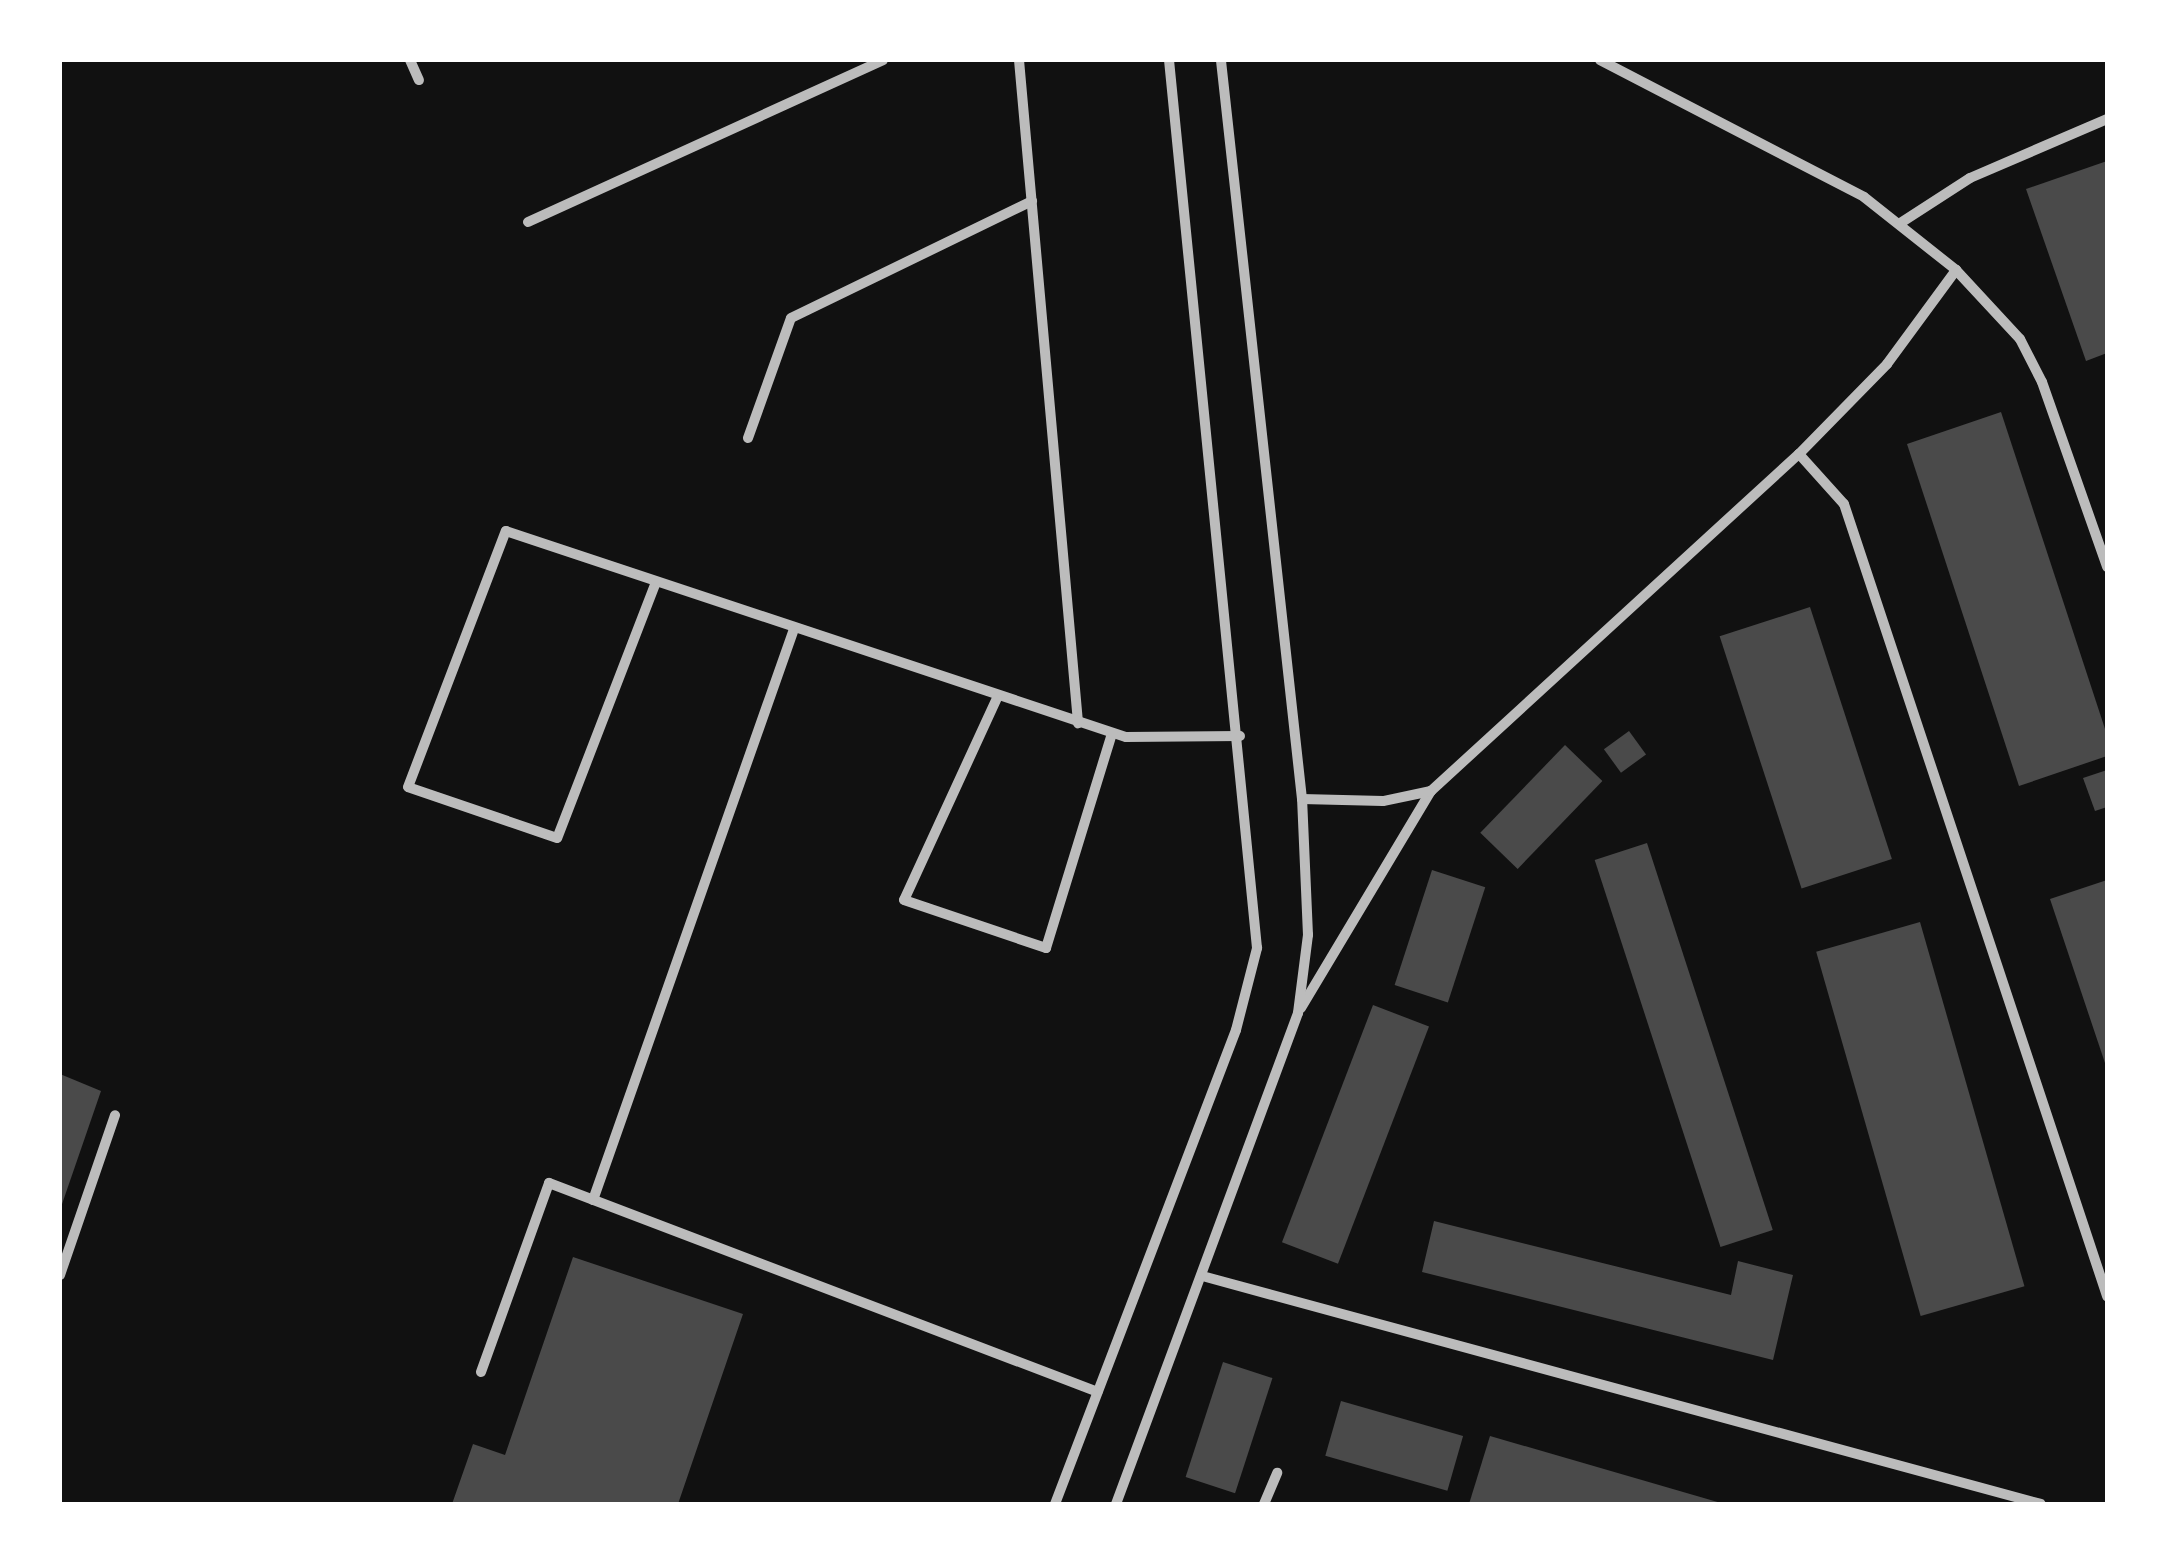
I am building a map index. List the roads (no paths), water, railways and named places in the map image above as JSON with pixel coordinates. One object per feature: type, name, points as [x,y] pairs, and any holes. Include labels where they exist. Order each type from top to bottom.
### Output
[{"type":"street","points":[[410,60],[419,80]]},
{"type":"street","points":[[528,222],[883,60]]},
{"type":"street","points":[[1019,60],[1078,723]]},
{"type":"street","points":[[1055,1504],[1236,1030],[1257,948],[1240,736],[1169,60]]},
{"type":"street","points":[[1221,60],[1302,799],[1308,935],[1298,1013]]},
{"type":"street","points":[[1600,60],[1902,222],[1956,270],[2020,339],[2042,382],[2107,567]]},
{"type":"street","points":[[1902,222],[1970,178],[2107,119]]},
{"type":"street","points":[[748,438],[791,318],[1032,201]]},
{"type":"street","points":[[1116,1504],[1206,1277],[1298,1013],[1431,791],[1799,454],[1887,364],[1956,270]]},
{"type":"street","points":[[1799,454],[1844,504],[2107,1296]]},
{"type":"street","points":[[656,582],[557,838],[408,788],[506,531],[656,582],[794,629],[997,698],[1112,733],[1240,736]]},
{"type":"street","points":[[593,1200],[794,629]]},
{"type":"street","points":[[997,698],[904,900],[1046,948],[1112,733]]},
{"type":"street","points":[[1302,799],[1383,801],[1431,791]]},
{"type":"street","points":[[60,1275],[115,1115]]},
{"type":"street","points":[[481,1372],[549,1183],[1098,1392]]},
{"type":"street","points":[[1206,1277],[2041,1504]]},
{"type":"street","points":[[1264,1504],[1277,1473]]}]
